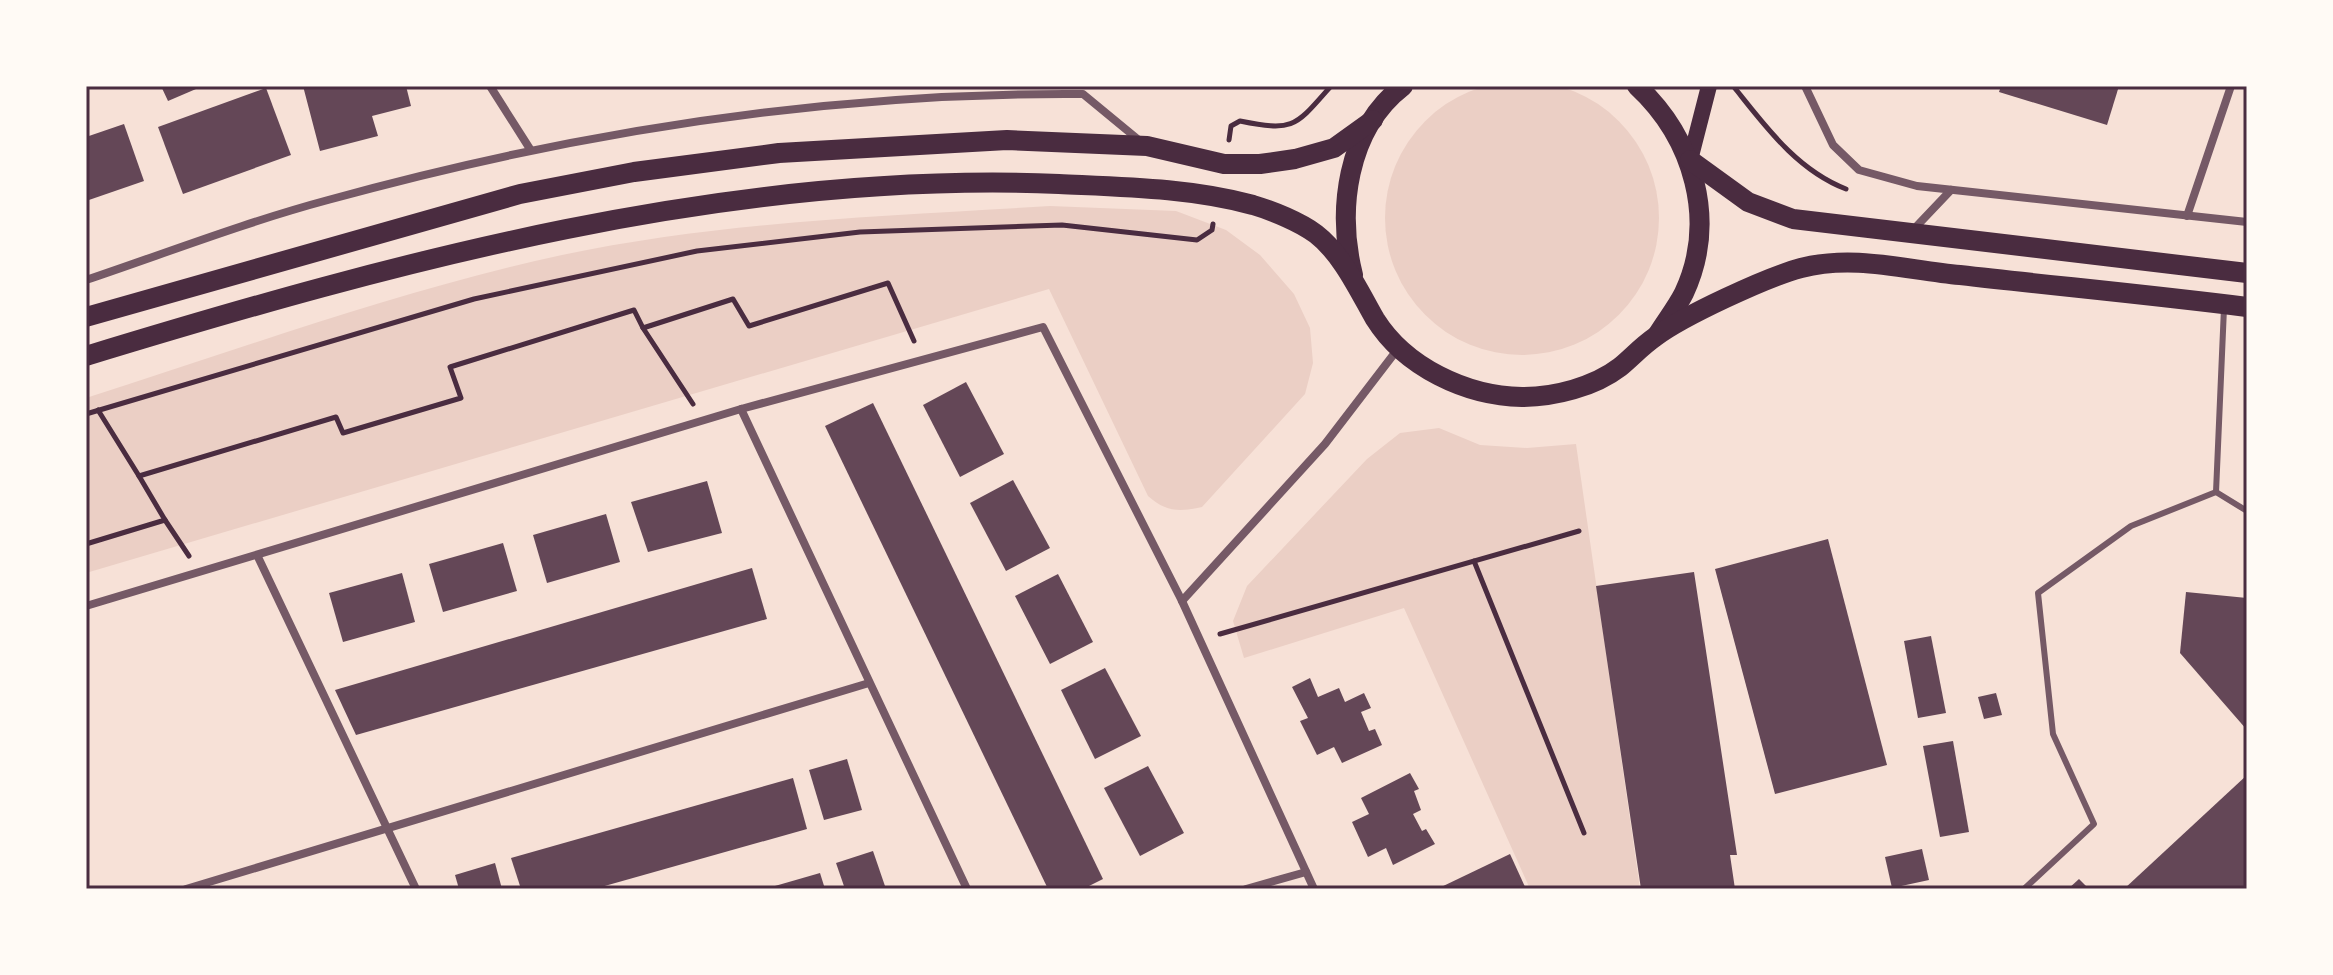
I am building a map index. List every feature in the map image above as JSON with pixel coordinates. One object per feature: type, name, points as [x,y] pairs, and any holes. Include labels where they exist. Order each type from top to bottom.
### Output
[{"type":"main road","points":[[86,317],[520,194],[634,172],[779,153],[1007,140],[1147,146],[1224,164],[1295,159],[1334,148],[1403,86]]},
{"type":"main road","points":[[1637,86],[1660,108],[1690,160],[1698,193],[1698,244],[1685,292],[1658,334]]},
{"type":"main road","points":[[1690,160],[1709,86]]},
{"type":"main road","points":[[1356,283],[1345,244],[1344,206],[1352,163],[1380,104]]},
{"type":"main road","points":[[1690,160],[1748,202],[1793,219],[2247,273]]},
{"type":"main road","points":[[86,356],[483,247],[627,217],[816,193],[971,180],[1218,196],[1265,208],[1318,235],[1356,283],[1379,325],[1399,347],[1443,378],[1484,393],[1524,397],[1567,392],[1614,372],[1658,334],[1794,269],[1842,259],[1920,271],[2247,307]]},
{"type":"street","points":[[490,86],[530,149]]},
{"type":"street","points":[[1805,86],[1833,145],[1859,170],[1917,186],[2247,222]]},
{"type":"street","points":[[2187,216],[2231,86]]},
{"type":"street","points":[[86,280],[326,200],[530,149],[758,112],[922,97],[1083,94],[1147,146]]},
{"type":"street","points":[[1909,235],[1951,190]]},
{"type":"street","points":[[86,606],[258,557],[741,409],[1043,327],[1182,601],[1314,889]]},
{"type":"street","points":[[1182,601],[1325,444],[1399,347]]},
{"type":"street","points":[[741,409],[967,889]]},
{"type":"street","points":[[258,557],[416,889]]},
{"type":"street","points":[[186,889],[869,683]]},
{"type":"street","points":[[1246,889],[1306,872]]},
{"type":"lane","points":[[2216,492],[2224,304]]},
{"type":"lane","points":[[2216,492],[2247,511]]},
{"type":"lane","points":[[2024,889],[2094,824],[2053,734],[2038,593],[2131,526],[2216,492]]},
{"type":"path","points":[[1224,164],[1231,126],[1240,121],[1278,129],[1295,123],[1331,86]]},
{"type":"path","points":[[86,414],[474,299],[697,251],[860,232],[1062,225],[1197,240],[1212,230],[1218,196]]},
{"type":"path","points":[[643,328],[733,299],[749,326],[888,283],[922,360]]},
{"type":"path","points":[[139,476],[336,417],[343,433],[461,398],[450,367],[634,310],[704,421]]},
{"type":"path","points":[[98,410],[200,573]]},
{"type":"path","points":[[86,544],[165,520]]},
{"type":"path","points":[[1200,640],[1579,531]]},
{"type":"path","points":[[1474,561],[1584,833]]},
{"type":"shaded area","points":[[1535,81],[1575,91],[1619,121],[1649,165],[1657,191],[1657,245],[1649,271],[1619,315],[1575,345],[1549,353],[1509,355],[1457,339],[1435,324],[1416,305],[1395,271],[1387,245],[1385,205],[1401,153],[1416,131],[1435,112],[1469,91],[1495,83]]},
{"type":"shaded area","points":[[1050,206],[1176,211],[1226,230],[1260,255],[1294,294],[1310,328],[1313,363],[1305,394],[1202,507],[1173,509],[1148,496],[1049,289],[86,573],[86,398],[382,302],[562,255],[744,227]]},
{"type":"shaded area","points":[[1439,428],[1480,445],[1527,448],[1576,444],[1640,889],[1530,889],[1404,608],[1244,658],[1233,621],[1247,586],[1367,459],[1400,433]]},
{"type":"building","points":[[161,86],[203,86],[168,101]]},
{"type":"building","points":[[303,86],[406,86],[411,106],[372,116],[378,136],[320,151]]},
{"type":"building","points":[[2001,86],[2119,86],[2107,125],[1999,92]]},
{"type":"building","points":[[266,88],[291,155],[183,194],[158,127]]},
{"type":"building","points":[[124,124],[144,181],[86,201],[86,137]]},
{"type":"building","points":[[966,382],[1004,454],[960,477],[923,405]]},
{"type":"building","points":[[873,403],[1103,879],[1083,889],[1048,889],[825,426]]},
{"type":"building","points":[[1013,480],[1050,548],[1006,571],[970,503]]},
{"type":"building","points":[[707,481],[722,533],[648,552],[631,502]]},
{"type":"building","points":[[606,514],[620,562],[547,583],[533,535]]},
{"type":"building","points":[[1828,539],[1887,765],[1775,794],[1715,569]]},
{"type":"building","points":[[503,543],[517,591],[443,612],[429,564]]},
{"type":"building","points":[[752,568],[767,619],[356,735],[335,690]]},
{"type":"building","points":[[1694,572],[1737,855],[1730,855],[1735,889],[1641,889],[1596,586]]},
{"type":"building","points":[[402,573],[415,622],[343,642],[329,593]]},
{"type":"building","points":[[1058,574],[1093,642],[1050,664],[1015,596]]},
{"type":"building","points":[[2186,592],[2247,598],[2247,730],[2180,653]]},
{"type":"building","points":[[1931,636],[1946,713],[1918,718],[1904,641]]},
{"type":"building","points":[[1105,668],[1141,736],[1095,759],[1061,690]]},
{"type":"building","points":[[1310,678],[1318,697],[1339,688],[1345,702],[1364,693],[1371,708],[1361,712],[1369,731],[1375,729],[1382,745],[1342,763],[1334,747],[1317,755],[1300,721],[1308,718],[1292,687]]},
{"type":"building","points":[[1996,693],[2002,715],[1984,719],[1978,697]]},
{"type":"building","points":[[1953,741],[1969,832],[1940,837],[1923,746]]},
{"type":"building","points":[[847,759],[862,810],[824,820],[809,770]]},
{"type":"building","points":[[1148,766],[1184,833],[1140,856],[1104,788]]},
{"type":"building","points":[[1410,773],[1419,789],[1414,791],[1421,810],[1413,814],[1422,831],[1426,829],[1435,844],[1393,865],[1386,848],[1368,857],[1352,822],[1369,814],[1361,798]]},
{"type":"building","points":[[2247,775],[2247,889],[2124,889]]},
{"type":"building","points":[[793,778],[807,829],[594,889],[521,889],[511,858]]},
{"type":"building","points":[[1922,849],[1929,880],[1892,888],[1885,857]]},
{"type":"building","points":[[873,851],[886,889],[845,889],[836,863]]},
{"type":"building","points":[[1510,854],[1526,889],[1437,889]]},
{"type":"building","points":[[495,863],[502,889],[459,889],[455,875]]},
{"type":"building","points":[[820,873],[825,889],[768,889],[768,888]]},
{"type":"building","points":[[2079,879],[2089,889],[2068,889]]}]
